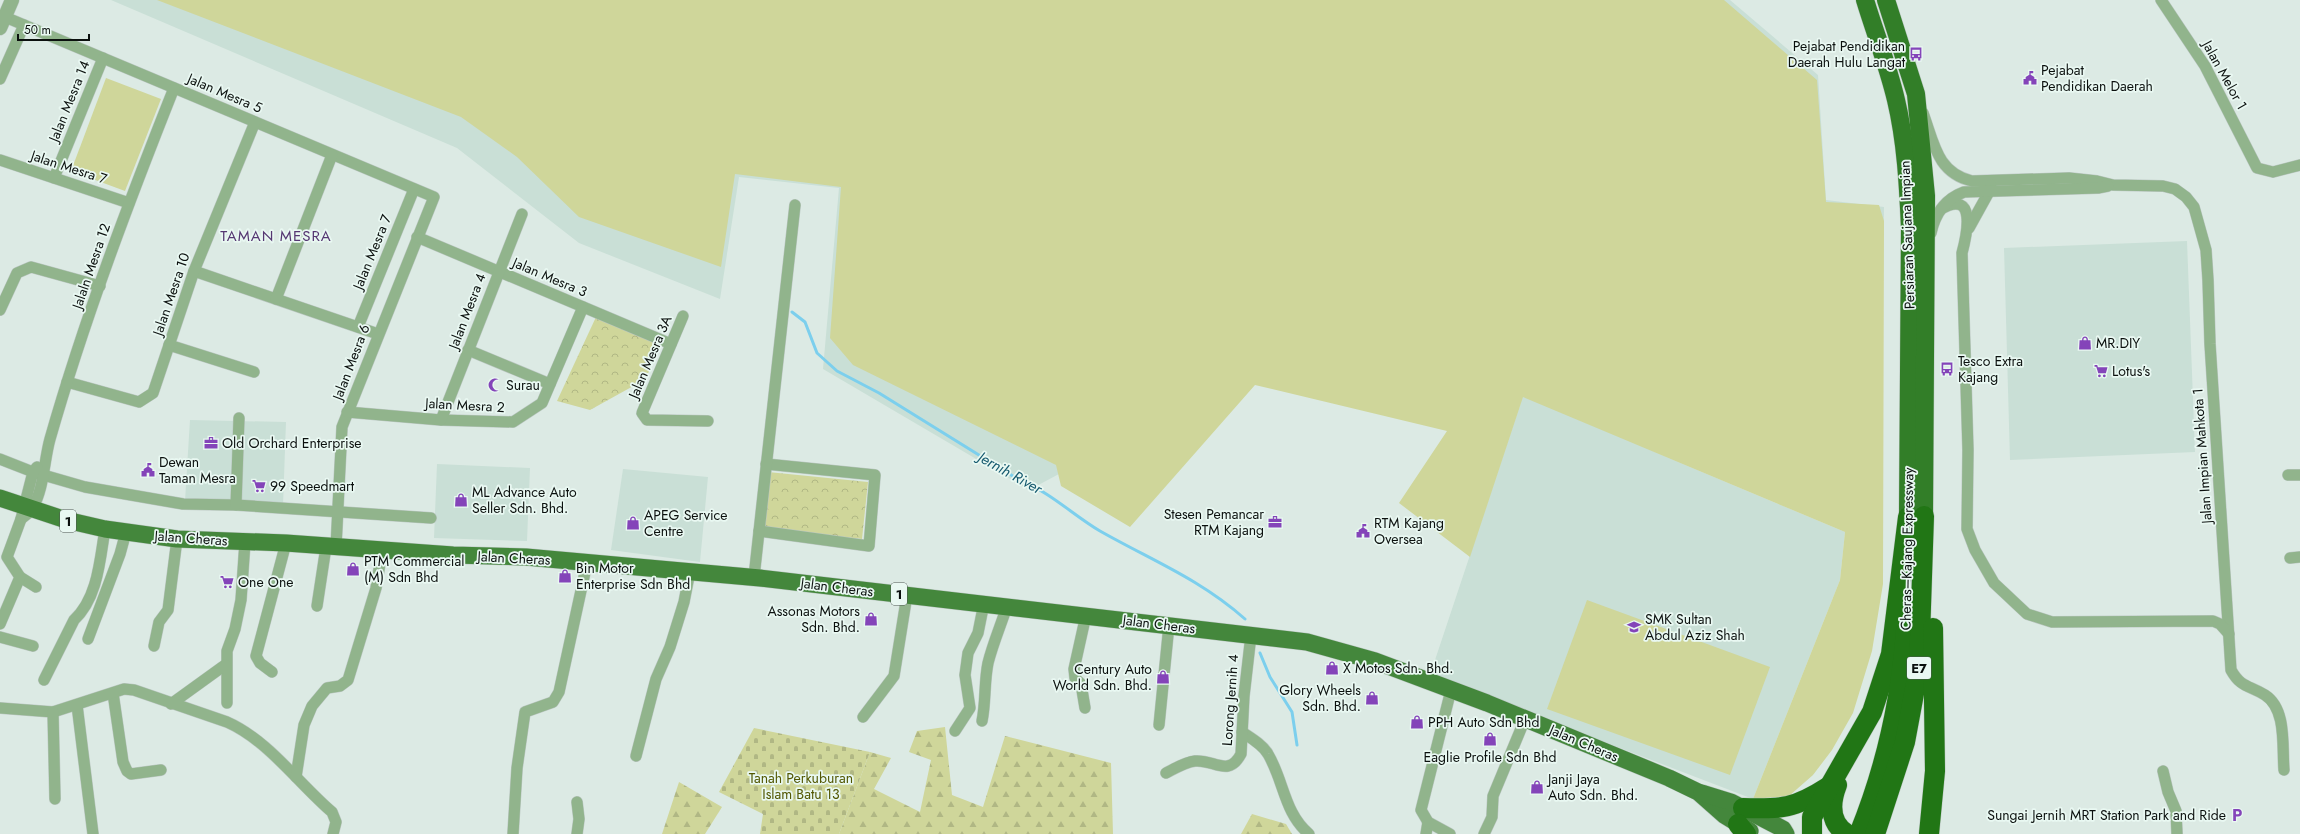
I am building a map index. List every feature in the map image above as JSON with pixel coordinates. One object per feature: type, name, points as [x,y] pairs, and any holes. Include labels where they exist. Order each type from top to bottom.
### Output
[{"type":"highway","name":"Persiaran Saujana Impian","points":[[1865,0],[1896,99],[1903,135],[1908,182],[1910,228],[1916,451]]},
{"type":"highway","name":"Persiaran Saujana Impian","points":[[1886,0],[1916,94],[1926,196],[1926,258],[1916,451]]},
{"type":"highway","name":"Cheras–Kajang Expressway","points":[[1859,834],[1875,822],[1888,740],[1904,666],[1909,581],[1916,516],[1916,451]]},
{"type":"highway","points":[[1812,834],[1812,817],[1849,755],[1872,712],[1891,654],[1916,516]]},
{"type":"highway","points":[[1916,516],[1932,568],[1935,771],[1928,828]]},
{"type":"highway","points":[[1847,834],[1836,824],[1831,808],[1834,792],[1849,755]]},
{"type":"highway","points":[[1916,834],[1935,771]]},
{"type":"highway","points":[[1742,822],[1809,799],[1830,785]]},
{"type":"main road","name":"Jalan Cheras","points":[[0,498],[25,512],[104,529],[177,539],[286,543],[382,551],[526,558],[754,577],[1307,642],[1375,661],[1525,719],[1669,778],[1698,792],[1724,815],[1742,822],[1783,829],[1786,834]]},
{"type":"main road","name":"Jalan Cheras","points":[[1742,822],[1756,834]]},
{"type":"street","points":[[2,23],[12,0]]},
{"type":"street","name":"Jalan Melor 1","points":[[2161,0],[2205,66],[2257,168],[2273,172],[2300,165]]},
{"type":"street","name":"Jalan Mesra 5","points":[[2,23],[24,25],[434,197]]},
{"type":"street","points":[[0,79],[24,25]]},
{"type":"street","name":"Jalan Mesra 14","points":[[54,178],[103,58]]},
{"type":"street","name":"Jalaln Mesra 12","points":[[20,577],[7,558],[45,456],[67,382],[128,203],[174,88]]},
{"type":"street","points":[[1916,94],[1945,166],[1960,178],[1991,185]]},
{"type":"street","name":"Jalan Mesra 10","points":[[67,382],[139,402],[153,393],[194,270],[255,122]]},
{"type":"street","points":[[276,299],[332,155]]},
{"type":"street","name":"Jalan Mesra 7","points":[[0,160],[128,203]]},
{"type":"street","name":"Jalan Impian Mahkota 1","points":[[1991,185],[2069,178],[2113,185],[2164,186],[2175,189],[2186,197],[2194,207],[2206,250],[2210,344],[2231,670],[2236,679],[2245,687],[2264,694],[2274,702],[2280,717],[2284,770]]},
{"type":"street","points":[[1926,258],[1932,226],[1941,209],[1948,200],[1960,194],[1991,185]]},
{"type":"street","points":[[1968,230],[1991,185]]},
{"type":"street","name":"Jalan Mesra 7","points":[[358,327],[414,189]]},
{"type":"street","name":"Jalan Mesra 6","points":[[317,606],[331,547],[337,513],[342,427],[434,197]]},
{"type":"street","points":[[754,577],[795,205]]},
{"type":"street","points":[[1941,209],[1953,205],[1965,209],[1969,219],[1968,230],[1962,253],[1968,450],[1967,529],[1975,550],[1994,583],[2027,614],[2052,622],[2213,621],[2220,624],[2229,634]]},
{"type":"street","name":"Jalan Mesra 4","points":[[441,420],[498,271],[522,214]]},
{"type":"street","name":"Jalan Mesra 3","points":[[417,237],[671,344]]},
{"type":"street","points":[[0,310],[17,273],[31,267],[100,286]]},
{"type":"street","points":[[194,270],[378,334]]},
{"type":"street","name":"Jalan Mesra 2","points":[[347,412],[441,420],[513,422],[542,403],[583,307]]},
{"type":"street","name":"Jalan Mesra 3A","points":[[683,316],[642,413],[647,420],[708,421]]},
{"type":"street","points":[[169,345],[254,372]]},
{"type":"street","points":[[468,350],[550,384]]},
{"type":"street","points":[[236,505],[239,418]]},
{"type":"street","points":[[0,459],[38,474],[85,487],[183,504],[236,505],[337,513],[431,518]]},
{"type":"street","points":[[758,531],[869,546],[875,475],[766,464]]},
{"type":"street","points":[[2288,475],[2300,474]]},
{"type":"street","points":[[44,680],[74,620],[80,615],[91,595],[104,529]]},
{"type":"street","points":[[88,640],[120,554],[126,532]]},
{"type":"street","points":[[154,646],[159,622],[168,610],[177,539]]},
{"type":"street","points":[[227,703],[227,651],[235,629],[240,600],[245,542]]},
{"type":"street","points":[[272,672],[260,663],[256,656],[286,543]]},
{"type":"street","points":[[296,777],[304,725],[312,706],[327,688],[340,686],[348,680],[376,588],[382,551]]},
{"type":"street","points":[[513,834],[516,768],[525,712],[553,702],[559,692],[587,563]]},
{"type":"street","points":[[636,756],[656,679],[670,647],[684,602],[690,572]]},
{"type":"street","points":[[0,624],[20,577],[36,587]]},
{"type":"street","points":[[863,717],[894,676],[907,595]]},
{"type":"street","points":[[955,732],[970,708],[965,675],[968,653],[978,633],[984,603]]},
{"type":"street","points":[[982,721],[985,706],[988,663],[1007,606]]},
{"type":"street","points":[[2213,621],[2228,611]]},
{"type":"street","points":[[1085,708],[1081,684],[1075,678],[1074,669],[1086,615]]},
{"type":"street","points":[[1159,725],[1169,625]]},
{"type":"street","name":"Lorong Jernih 4","points":[[1166,773],[1195,761],[1226,767],[1233,766],[1241,754],[1251,635]]},
{"type":"street","points":[[0,637],[33,646]]},
{"type":"street","points":[[171,704],[226,665]]},
{"type":"street","points":[[0,708],[53,712],[124,689],[134,690],[237,727],[296,777],[313,796],[332,812],[336,822],[334,834]]},
{"type":"street","points":[[1450,834],[1428,822],[1421,810],[1421,804],[1452,690]]},
{"type":"street","points":[[113,693],[127,772],[131,774],[161,770]]},
{"type":"street","points":[[77,705],[94,834]]},
{"type":"street","points":[[53,712],[55,798]]},
{"type":"street","points":[[1484,834],[1492,817],[1493,796],[1525,719]]},
{"type":"street","points":[[1242,732],[1258,743],[1268,754],[1288,806],[1299,826],[1309,834]]},
{"type":"street","points":[[2163,771],[2168,792],[2176,811],[2177,834]]},
{"type":"street","points":[[576,834],[579,819],[577,802]]},
{"type":"street","points":[[1426,834],[1428,822]]},
{"type":"shaded area","points":[[111,0],[1730,0],[1818,75],[1826,200],[1884,207],[1880,545],[1645,448],[1845,532],[1840,580],[1753,799],[1430,675],[1521,402],[1293,343],[1132,435],[1029,490],[823,369],[839,188],[739,177],[720,299],[579,243],[457,148]]},
{"type":"shaded area","name":"Lotus's","points":[[2187,241],[2195,452],[2010,460],[2004,248]]},
{"type":"shaded area","points":[[190,420],[286,422],[283,505],[185,501]]},
{"type":"shaded area","points":[[437,464],[530,468],[527,541],[434,538]]},
{"type":"shaded area","points":[[623,469],[708,477],[700,562],[611,550]]},
{"type":"green space","points":[[157,0],[1724,0],[1817,80],[1826,202],[1879,205],[1884,221],[1883,584],[1872,651],[1853,713],[1832,750],[1813,775],[1789,796],[1753,799],[1840,580],[1845,532],[1523,397],[1470,557],[1399,503],[1447,431],[1255,385],[1130,527],[1061,486],[1056,465],[853,365],[830,338],[841,187],[735,174],[721,267],[579,217],[517,157],[461,117]]},
{"type":"green space","points":[[106,78],[161,99],[125,191],[71,171]]},
{"type":"green space","points":[[596,317],[659,345],[646,379],[590,410],[557,401]]},
{"type":"green space","points":[[768,472],[868,482],[862,539],[762,529]]},
{"type":"green space","points":[[1587,600],[1770,667],[1730,775],[1547,709]]},
{"type":"green space","points":[[945,727],[952,795],[983,807],[1005,736],[1111,763],[1113,834],[839,834],[870,752],[891,758],[874,789],[920,812],[931,760],[909,752],[917,731]]},
{"type":"green space","name":"Tanah Perkuburan Islam Batu 13","points":[[754,728],[870,752],[839,834],[760,834],[763,814],[719,792]]},
{"type":"green space","points":[[679,782],[722,807],[705,834],[662,834]]},
{"type":"green space","points":[[1252,814],[1286,824],[1292,834],[1241,834]]},
{"type":"waterway","name":"Jernih River","points":[[792,312],[805,322],[817,353],[837,371],[879,393],[1021,481],[1052,497],[1100,531],[1193,581],[1211,592],[1245,619]]},
{"type":"waterway","points":[[1260,653],[1270,677],[1292,712],[1297,745]]},
{"type":"place","name":"Pejabat Pendidikan Daerah Hulu Langat","points":[[1916,54]]},
{"type":"place","name":"Pejabat Pendidikan Daerah","points":[[2030,78]]},
{"type":"place","name":"MR.DIY","points":[[2085,343]]},
{"type":"place","name":"Tesco Extra Kajang","points":[[1947,369]]},
{"type":"place","name":"Lotus's","points":[[2101,371]]},
{"type":"place","name":"Surau","points":[[495,385]]},
{"type":"place","name":"Old Orchard Enterprise","points":[[211,443]]},
{"type":"place","name":"Dewan Taman Mesra","points":[[148,470]]},
{"type":"place","name":"99 Speedmart","points":[[259,486]]},
{"type":"place","name":"ML Advance Auto Seller Sdn. Bhd.","points":[[461,500]]},
{"type":"place","name":"Stesen Pemancar RTM Kajang","points":[[1275,522]]},
{"type":"place","name":"APEG Service Centre","points":[[633,523]]},
{"type":"place","name":"RTM Kajang Oversea","points":[[1363,531]]},
{"type":"place","name":"PTM Commercial (M) Sdn Bhd","points":[[353,569]]},
{"type":"place","name":"Bin Motor Enterprise Sdn Bhd","points":[[565,576]]},
{"type":"place","name":"One One","points":[[227,582]]},
{"type":"place","name":"Assonas Motors Sdn. Bhd.","points":[[871,619]]},
{"type":"place","name":"SMK Sultan Abdul Aziz Shah","points":[[1634,627]]},
{"type":"place","name":"X Motos Sdn. Bhd.","points":[[1332,668]]},
{"type":"place","name":"Century Auto World Sdn. Bhd.","points":[[1163,677]]},
{"type":"place","name":"Glory Wheels Sdn. Bhd.","points":[[1372,698]]},
{"type":"place","name":"PPH Auto Sdn Bhd","points":[[1417,722]]},
{"type":"place","name":"Eaglie Profile Sdn Bhd","points":[[1490,739]]},
{"type":"place","name":"Janji Jaya Auto Sdn. Bhd.","points":[[1537,787]]},
{"type":"place","name":"Sungai Jernih MRT Station Park and Ride","points":[[2237,815]]},
{"type":"district","name":"TAMAN MESRA","points":[[276,236]]}]
